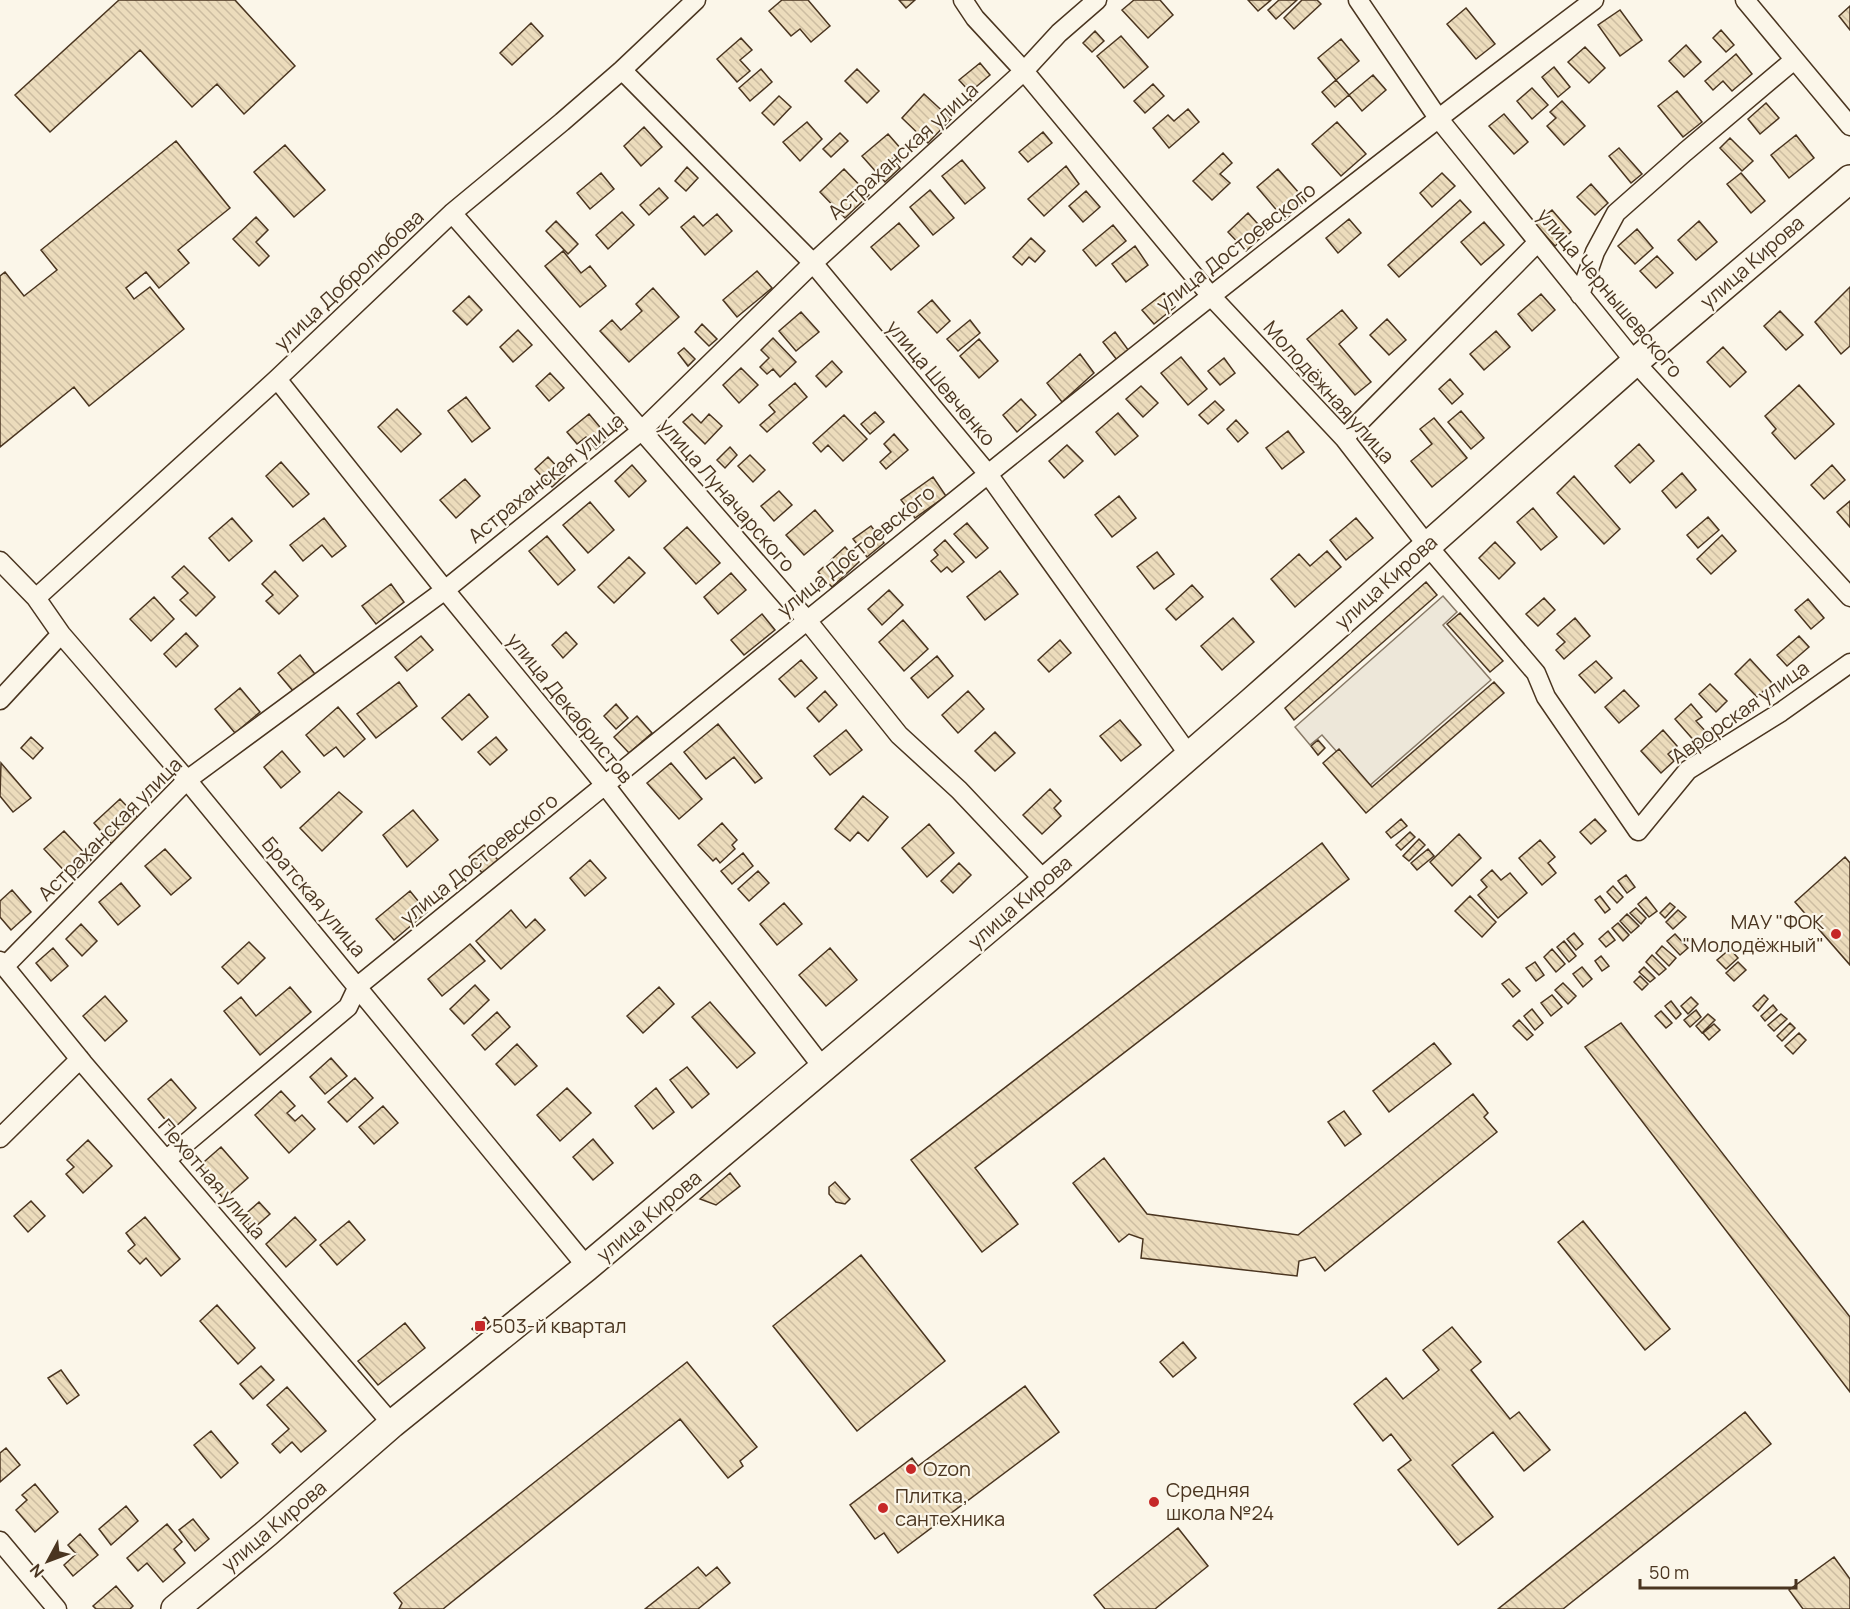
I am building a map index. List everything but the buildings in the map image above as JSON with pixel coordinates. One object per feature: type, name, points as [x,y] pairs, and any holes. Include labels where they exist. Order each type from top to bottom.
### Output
[{"type":"main road","name":"улица Кирова","points":[[176,1609],[392,1424],[587,1267],[1045,881],[1635,362],[1850,178]]},
{"type":"street","name":"улица Добролюбова","points":[[36,598],[278,379],[452,213],[622,70],[696,0]]},
{"type":"street","name":"Молодёжная улица","points":[[963,0],[975,18],[1023,71],[1210,295],[1344,438],[1427,545],[1536,673],[1546,697],[1638,831]]},
{"type":"street","name":"Астраханская улица","points":[[2,964],[187,780],[444,590],[642,431],[813,263],[1023,71],[1059,33],[1096,0]]},
{"type":"street","name":"улица Чернышевского","points":[[1358,0],[1438,118],[1635,362],[1850,597]]},
{"type":"street","name":"улица Достоевского","points":[[166,1160],[348,1007],[358,986],[806,620],[1210,295],[1594,0]]},
{"type":"street","points":[[1745,0],[1850,126]]},
{"type":"street","points":[[1580,295],[1596,252],[1616,213],[1794,60]]},
{"type":"street","name":"улица Шевченко","points":[[622,70],[813,263],[988,474],[1189,755]]},
{"type":"street","name":"улица Луначарского","points":[[452,213],[806,620],[899,735],[959,790],[1045,881]]},
{"type":"street","points":[[1344,438],[1537,243]]},
{"type":"street","name":"улица Декабристов","points":[[278,379],[444,590],[605,785],[824,1069]]},
{"type":"street","name":"Братская улица","points":[[0,561],[36,598],[61,633],[358,986],[587,1267]]},
{"type":"street","points":[[0,700],[32,668],[61,633]]},
{"type":"street","name":"Аврорская улица","points":[[1638,831],[1689,770],[1781,712],[1850,663]]},
{"type":"street","name":"Пехотная улица","points":[[2,964],[80,1059],[392,1424]]},
{"type":"street","points":[[0,1138],[80,1059]]},
{"type":"street","points":[[0,1541],[57,1609]]},
{"type":"shaded area","points":[[1443,596],[1457,612],[1443,625],[1491,680],[1368,787],[1322,735],[1310,745],[1295,727]]},
{"type":"place","name":"МАУ \"ФОК \"Молодёжный\"","points":[[1836,934]]},
{"type":"place","name":"503-й квартал","points":[[480,1326]]},
{"type":"place","name":"Ozon","points":[[911,1469]]},
{"type":"place","name":"Средняя школа №24","points":[[1154,1502]]},
{"type":"place","name":"Плитка, сантехника","points":[[883,1508]]}]
